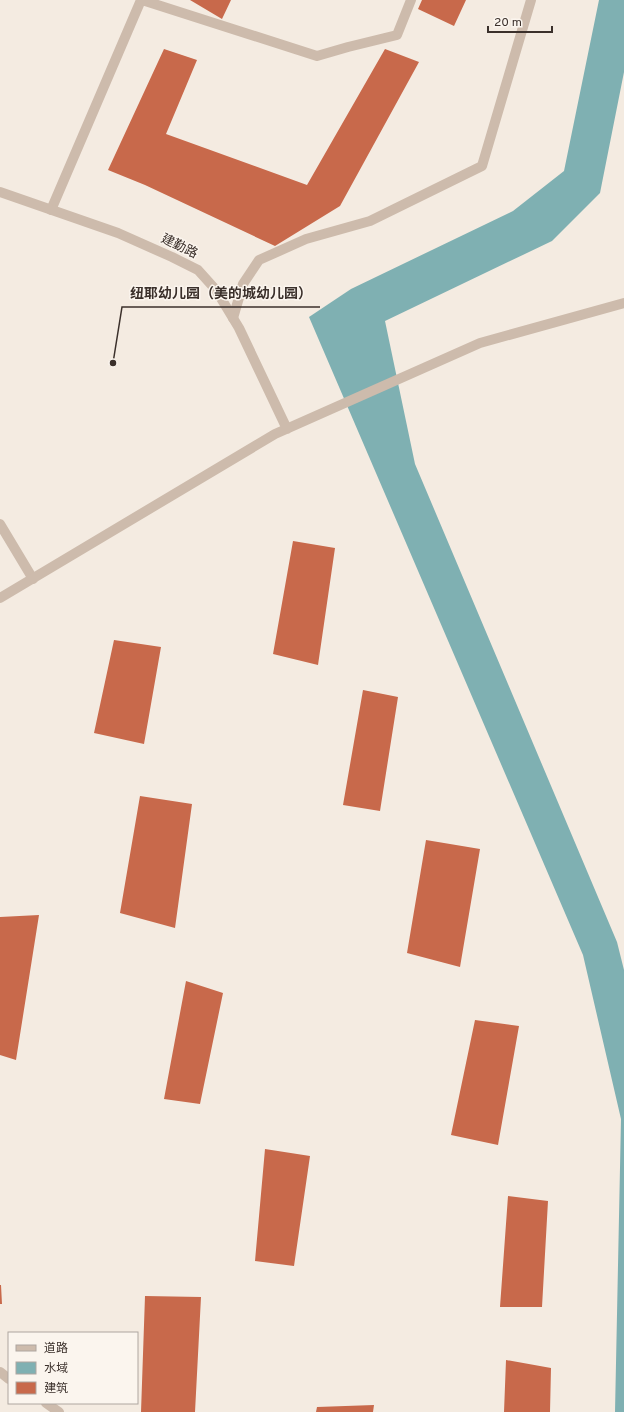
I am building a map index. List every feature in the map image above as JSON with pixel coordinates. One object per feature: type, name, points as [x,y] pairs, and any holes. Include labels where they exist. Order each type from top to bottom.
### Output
[{"type":"street","points":[[51,210],[142,0],[317,56],[397,35],[411,0]]},
{"type":"street","points":[[233,318],[243,284],[259,260],[306,239],[370,221],[482,166],[531,0]]},
{"type":"street","name":"建勤路","points":[[0,192],[118,233],[198,270],[216,290],[233,318],[287,429]]},
{"type":"street","points":[[0,598],[275,434],[480,343],[624,303]]},
{"type":"street","points":[[0,524],[33,579]]},
{"type":"street","points":[[47,1404],[59,1412]]},
{"type":"water","points":[[599,0],[624,0],[624,72],[600,193],[552,241],[385,321],[415,464],[617,942],[624,970],[624,1412],[615,1412],[621,1119],[583,955],[309,317],[351,289],[513,211],[564,171]]},
{"type":"building","points":[[190,0],[231,0],[222,19]]},
{"type":"building","points":[[422,0],[466,0],[454,26],[418,9]]},
{"type":"building","points":[[164,49],[197,60],[166,134],[307,185],[385,49],[419,62],[340,206],[275,246],[145,185],[108,170]]},
{"type":"building","points":[[293,541],[335,548],[318,665],[273,654]]},
{"type":"building","points":[[114,640],[161,647],[144,744],[94,733]]},
{"type":"building","points":[[363,690],[398,697],[380,811],[343,805]]},
{"type":"building","points":[[140,796],[192,804],[175,928],[120,913]]},
{"type":"building","points":[[426,840],[480,849],[460,967],[407,953]]},
{"type":"building","points":[[39,915],[16,1060],[0,1055],[0,917]]},
{"type":"building","points":[[186,981],[223,993],[200,1104],[164,1099]]},
{"type":"building","points":[[475,1020],[519,1026],[498,1145],[451,1135]]},
{"type":"building","points":[[265,1149],[310,1156],[294,1266],[255,1261]]},
{"type":"building","points":[[508,1196],[548,1201],[542,1307],[500,1307]]},
{"type":"building","points":[[1,1285],[2,1304],[0,1304]]},
{"type":"building","points":[[145,1296],[201,1297],[195,1412],[141,1412]]},
{"type":"building","points":[[506,1360],[551,1368],[550,1412],[504,1412]]},
{"type":"building","points":[[374,1405],[373,1412],[316,1412],[317,1407]]},
{"type":"place","name":"纽耶幼儿园（美的城幼儿园）","points":[[113,363]]}]
